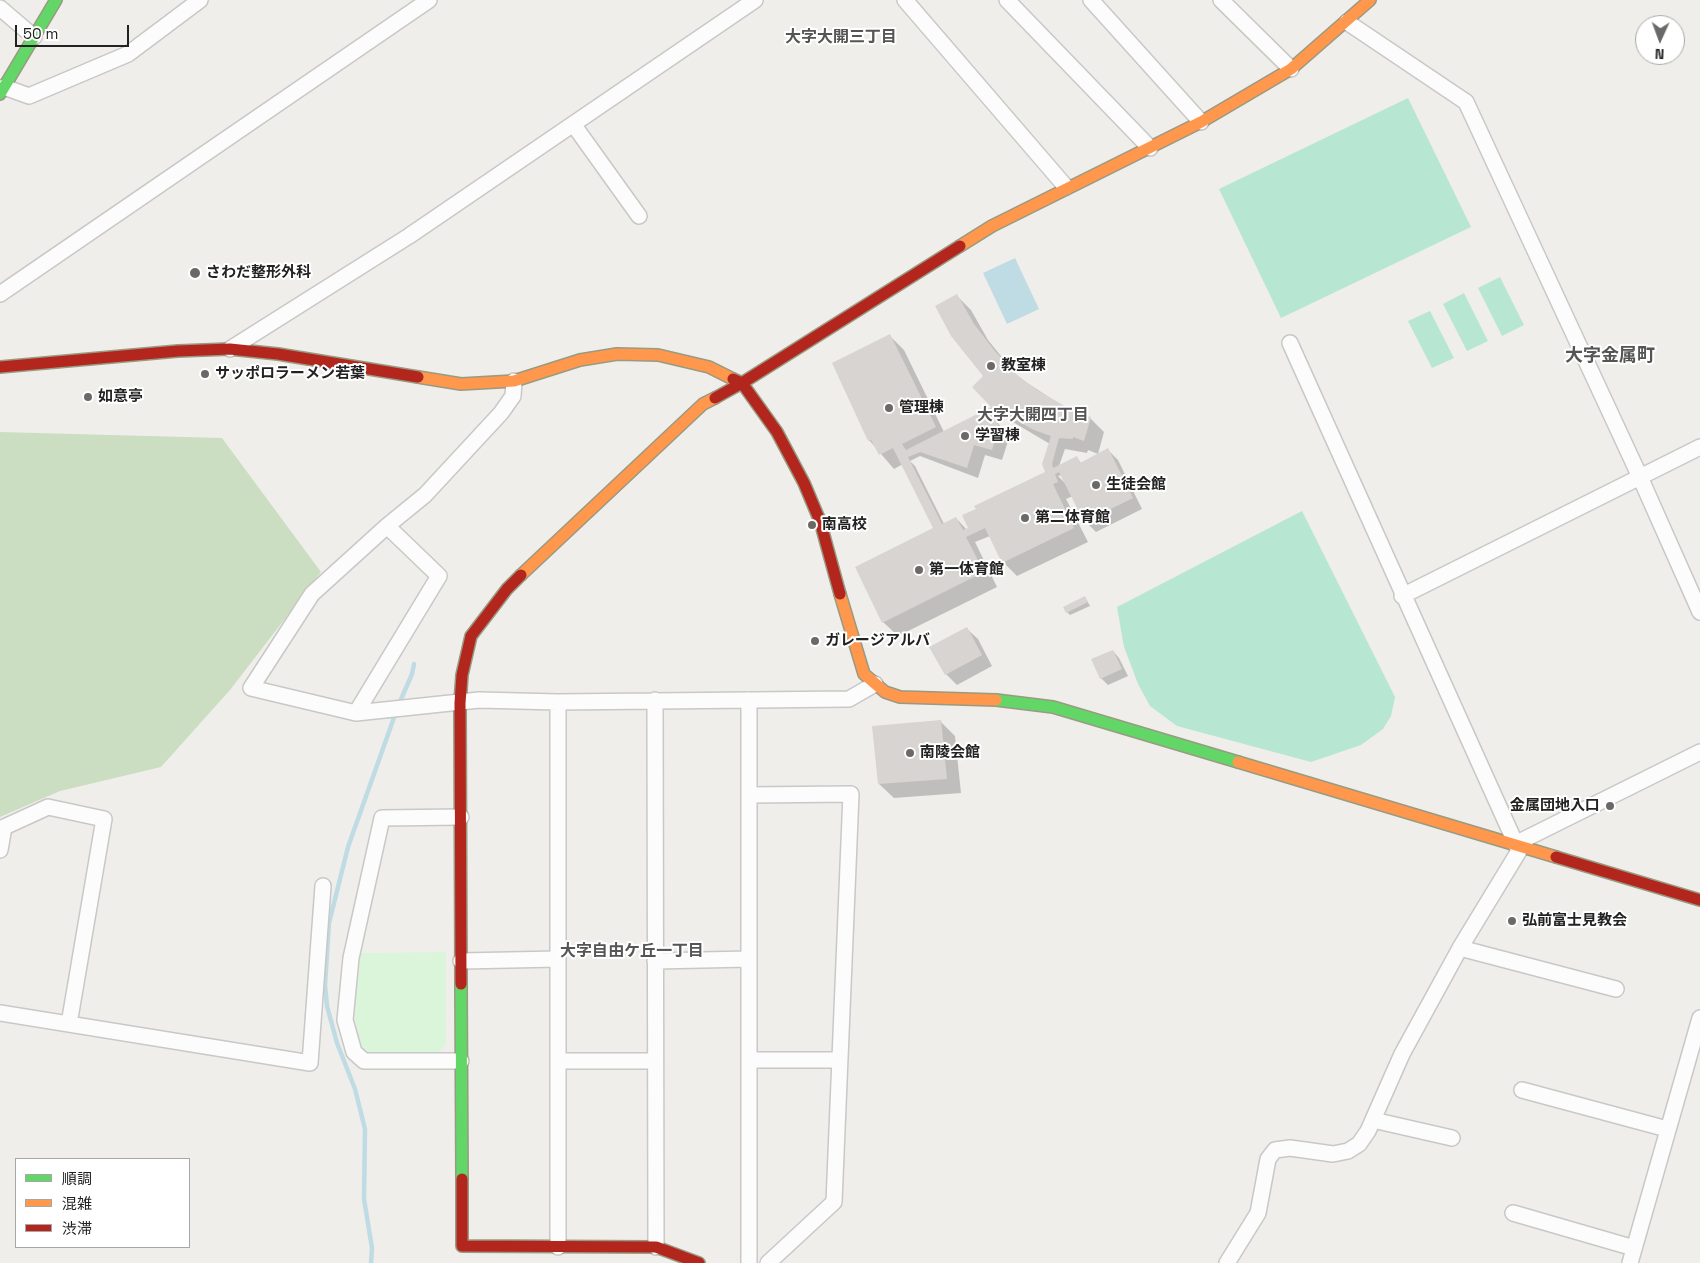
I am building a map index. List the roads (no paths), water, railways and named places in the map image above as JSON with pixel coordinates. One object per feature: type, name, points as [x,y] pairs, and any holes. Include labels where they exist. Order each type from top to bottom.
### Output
[{"type":"street","points":[[56,0],[2,90],[29,96],[128,54],[200,0]]},
{"type":"street","points":[[0,294],[428,0]]},
{"type":"street","points":[[230,349],[409,236],[755,0]]},
{"type":"street","points":[[905,0],[1066,187]]},
{"type":"street","points":[[1007,0],[1150,148]]},
{"type":"street","points":[[1091,0],[1201,122]]},
{"type":"street","points":[[1221,0],[1291,69]]},
{"type":"street","points":[[699,1263],[656,1247],[462,1246],[460,703],[462,675],[471,636],[508,589],[703,404],[742,383],[992,226],[1066,187],[1201,122],[1291,69],[1370,0]]},
{"type":"street","points":[[0,8],[34,37]]},
{"type":"street","points":[[1347,22],[1466,102],[1640,477],[1700,612]]},
{"type":"street","points":[[573,124],[639,216]]},
{"type":"street","points":[[1227,1263],[1258,1213],[1268,1159],[1275,1150],[1290,1148],[1332,1154],[1348,1151],[1359,1144],[1373,1120],[1402,1054],[1460,948],[1519,851],[1402,596],[1290,343]]},
{"type":"street","points":[[0,367],[178,350],[230,349],[278,354],[461,384],[514,381],[580,360],[616,354],[658,355],[710,367],[742,383],[777,432],[804,482],[820,521],[858,659],[864,674],[886,692],[900,697],[1005,700],[1054,707],[1700,900]]},
{"type":"street","points":[[514,381],[513,396],[501,413],[425,496],[387,526],[312,594],[250,688],[356,713],[480,700],[558,702],[849,699],[875,684]]},
{"type":"street","points":[[1402,596],[1700,447]]},
{"type":"street","points":[[356,713],[439,576],[387,526]]},
{"type":"street","points":[[655,700],[656,1247]]},
{"type":"street","points":[[749,700],[749,1263]]},
{"type":"street","points":[[558,702],[558,1247]]},
{"type":"street","points":[[1515,844],[1700,752]]},
{"type":"street","points":[[749,795],[851,794],[834,1202],[768,1263]]},
{"type":"street","points":[[0,850],[2,828],[48,808],[104,819],[69,1024]]},
{"type":"street","points":[[461,817],[382,818],[351,958],[345,1020],[354,1052],[364,1061],[462,1061]]},
{"type":"street","points":[[0,1013],[310,1063],[323,886]]},
{"type":"street","points":[[1460,948],[1616,989]]},
{"type":"street","points":[[461,961],[558,959]]},
{"type":"street","points":[[655,962],[749,959]]},
{"type":"street","points":[[1630,1263],[1700,1018]]},
{"type":"street","points":[[749,1060],[839,1060]]},
{"type":"street","points":[[558,1061],[655,1061]]},
{"type":"street","points":[[1522,1090],[1667,1129]]},
{"type":"street","points":[[1373,1120],[1452,1138]]},
{"type":"street","points":[[1513,1213],[1634,1248]]},
{"type":"water","points":[[1015,258],[1039,309],[1007,324],[983,273]]},
{"type":"waterway","points":[[399,704],[412,674],[414,664]]},
{"type":"waterway","points":[[371,1263],[372,1248],[364,1199],[365,1129],[355,1089],[337,1043],[327,1006],[325,985],[329,923],[348,847],[396,712]]},
{"type":"place","name":"さわだ整形外科","points":[[195,273]]},
{"type":"place","name":"教室棟","points":[[991,366]]},
{"type":"place","name":"サッポロラーメン若葉","points":[[205,374]]},
{"type":"place","name":"如意亭","points":[[88,397]]},
{"type":"place","name":"管理棟","points":[[889,408]]},
{"type":"place","name":"学習棟","points":[[965,436]]},
{"type":"place","name":"生徒会館","points":[[1096,485]]},
{"type":"place","name":"第二体育館","points":[[1025,518]]},
{"type":"place","name":"南高校","points":[[812,525]]},
{"type":"place","name":"第一体育館","points":[[919,570]]},
{"type":"place","name":"ガレージアルバ","points":[[815,641]]},
{"type":"place","name":"南陵会館","points":[[910,753]]},
{"type":"place","name":"金属団地入口","points":[[1610,806]]},
{"type":"place","name":"弘前富士見教会","points":[[1512,921]]},
{"type":"district","name":"大字大開三丁目","points":[[841,38]]},
{"type":"district","name":"大字金属町","points":[[1610,356]]},
{"type":"district","name":"大字大開四丁目","points":[[1033,416]]},
{"type":"district","name":"大字自由ケ丘一丁目","points":[[632,952]]}]
